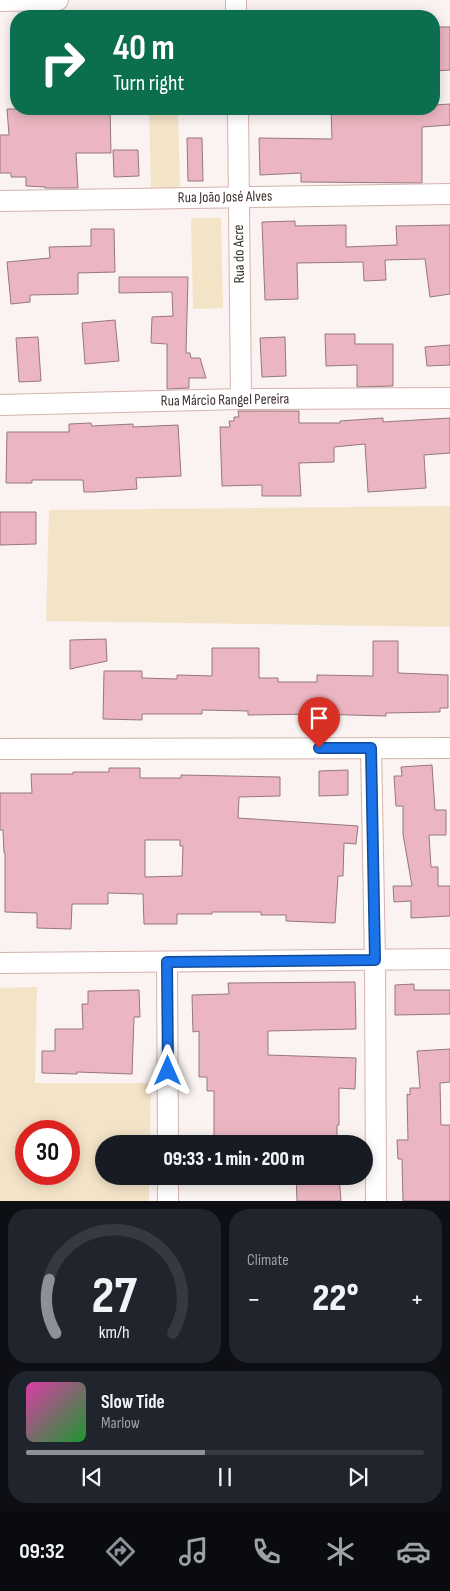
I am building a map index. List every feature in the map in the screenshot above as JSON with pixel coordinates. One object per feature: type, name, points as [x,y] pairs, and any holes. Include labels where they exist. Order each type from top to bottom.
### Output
[{"type":"street","points":[[0,1],[58,0]]},
{"type":"street","name":"Rua do Acre","points":[[238,115],[241,399]]},
{"type":"street","name":"Rua João José Alves","points":[[0,201],[450,194]]},
{"type":"street","name":"Rua Márcio Rangel Pereira","points":[[0,404],[241,399],[450,398]]},
{"type":"street","points":[[371,748],[375,960],[376,1201]]},
{"type":"street","points":[[0,749],[450,748]]},
{"type":"street","points":[[0,963],[450,959]]},
{"type":"street","points":[[167,962],[168,1135]]},
{"type":"street","points":[[168,1185],[168,1201]]},
{"type":"shaded area","points":[[149,115],[178,115],[180,188],[151,189]]},
{"type":"shaded area","points":[[191,218],[221,218],[223,308],[193,309]]},
{"type":"shaded area","points":[[450,506],[450,627],[46,621],[49,510]]},
{"type":"shaded area","points":[[37,987],[35,1083],[151,1083],[150,1135],[95,1135],[95,1185],[149,1185],[149,1201],[0,1201],[0,988]]},
{"type":"building","points":[[440,27],[450,27],[450,70],[440,71]]},
{"type":"building","points":[[450,104],[450,125],[422,127],[422,183],[301,182],[301,173],[260,175],[259,138],[332,139],[331,115],[440,115],[440,105]]},
{"type":"building","points":[[7,109],[10,109],[10,115],[110,115],[111,153],[76,153],[78,188],[26,186],[26,177],[11,177],[11,173],[0,173],[0,135],[9,135]]},
{"type":"building","points":[[187,138],[202,138],[203,181],[188,181]]},
{"type":"building","points":[[113,150],[138,150],[139,176],[114,177]]},
{"type":"building","points":[[295,221],[295,226],[346,225],[346,247],[397,245],[396,226],[450,225],[450,294],[430,297],[425,259],[385,260],[386,280],[364,281],[363,262],[297,263],[298,299],[265,300],[262,222]]},
{"type":"building","points":[[91,229],[114,229],[115,272],[78,273],[78,294],[30,295],[30,302],[11,304],[7,262],[50,258],[49,247],[91,246]]},
{"type":"building","points":[[119,277],[188,277],[186,353],[190,353],[191,358],[200,358],[206,378],[189,378],[189,388],[167,389],[167,344],[151,343],[152,317],[173,316],[172,292],[119,293]]},
{"type":"building","points":[[115,320],[119,361],[85,364],[82,323]]},
{"type":"building","points":[[325,334],[355,334],[355,344],[393,344],[393,386],[357,387],[357,365],[326,366]]},
{"type":"building","points":[[38,337],[41,381],[19,382],[16,338]]},
{"type":"building","points":[[285,337],[286,376],[262,377],[260,338]]},
{"type":"building","points":[[450,345],[450,365],[427,366],[425,347]]},
{"type":"building","points":[[238,411],[299,411],[299,423],[340,423],[340,421],[383,418],[383,422],[450,418],[450,453],[424,455],[426,488],[368,492],[365,444],[334,447],[334,462],[299,463],[301,496],[262,496],[262,485],[222,486],[220,427],[230,427],[229,421],[234,421],[234,417],[239,417]]},
{"type":"building","points":[[91,423],[92,426],[133,424],[133,427],[178,425],[181,476],[136,478],[137,489],[93,492],[84,492],[83,480],[32,480],[32,483],[6,483],[7,432],[69,432],[69,424]]},
{"type":"building","points":[[0,512],[36,512],[36,544],[0,545]]},
{"type":"building","points":[[106,639],[107,661],[70,669],[70,640]]},
{"type":"building","points":[[373,641],[398,641],[398,673],[448,675],[448,708],[440,708],[440,712],[386,713],[386,716],[248,715],[248,711],[202,710],[202,714],[142,714],[142,720],[103,719],[104,671],[142,671],[142,678],[177,679],[177,675],[212,676],[212,648],[259,648],[259,678],[278,678],[278,682],[317,682],[317,675],[373,676]]},
{"type":"building","points":[[432,765],[435,810],[446,810],[446,835],[429,835],[431,867],[438,867],[438,886],[450,886],[450,916],[411,918],[411,901],[394,902],[393,886],[412,886],[403,834],[403,806],[396,806],[394,776],[402,776],[401,767]]},
{"type":"building","points":[[109,768],[140,768],[140,778],[181,778],[181,775],[280,777],[280,796],[239,797],[238,818],[358,826],[356,844],[344,843],[343,876],[338,876],[335,923],[286,921],[286,915],[261,915],[261,912],[212,912],[212,914],[177,914],[177,924],[144,924],[143,894],[108,893],[108,904],[72,904],[71,929],[37,928],[37,913],[5,912],[5,853],[3,830],[0,830],[0,793],[32,793],[31,774],[109,772]],"holes":[[[145,840],[180,840],[180,846],[183,846],[182,876],[145,877]]]},
{"type":"building","points":[[348,770],[348,795],[319,796],[319,771]]},
{"type":"building","points":[[355,982],[356,1029],[268,1031],[268,1055],[356,1058],[355,1089],[339,1088],[339,1125],[337,1125],[337,1135],[214,1135],[214,1091],[207,1091],[207,1077],[199,1077],[199,1031],[193,1032],[192,995],[229,994],[228,983]]},
{"type":"building","points":[[414,984],[414,990],[450,990],[450,1014],[395,1015],[395,985]]},
{"type":"building","points":[[139,990],[140,1017],[134,1017],[132,1074],[42,1073],[42,1051],[55,1051],[55,1029],[83,1029],[82,1004],[88,1004],[88,991]]},
{"type":"building","points":[[450,1049],[450,1082],[440,1083],[441,1125],[450,1125],[450,1201],[403,1201],[402,1159],[398,1159],[397,1140],[408,1140],[407,1094],[410,1095],[410,1088],[420,1088],[417,1051]]},
{"type":"building","points":[[296,1185],[340,1185],[341,1201],[297,1201]]},
{"type":"route","points":[[168,1071],[167,962],[375,960],[371,748],[319,748]]}]
